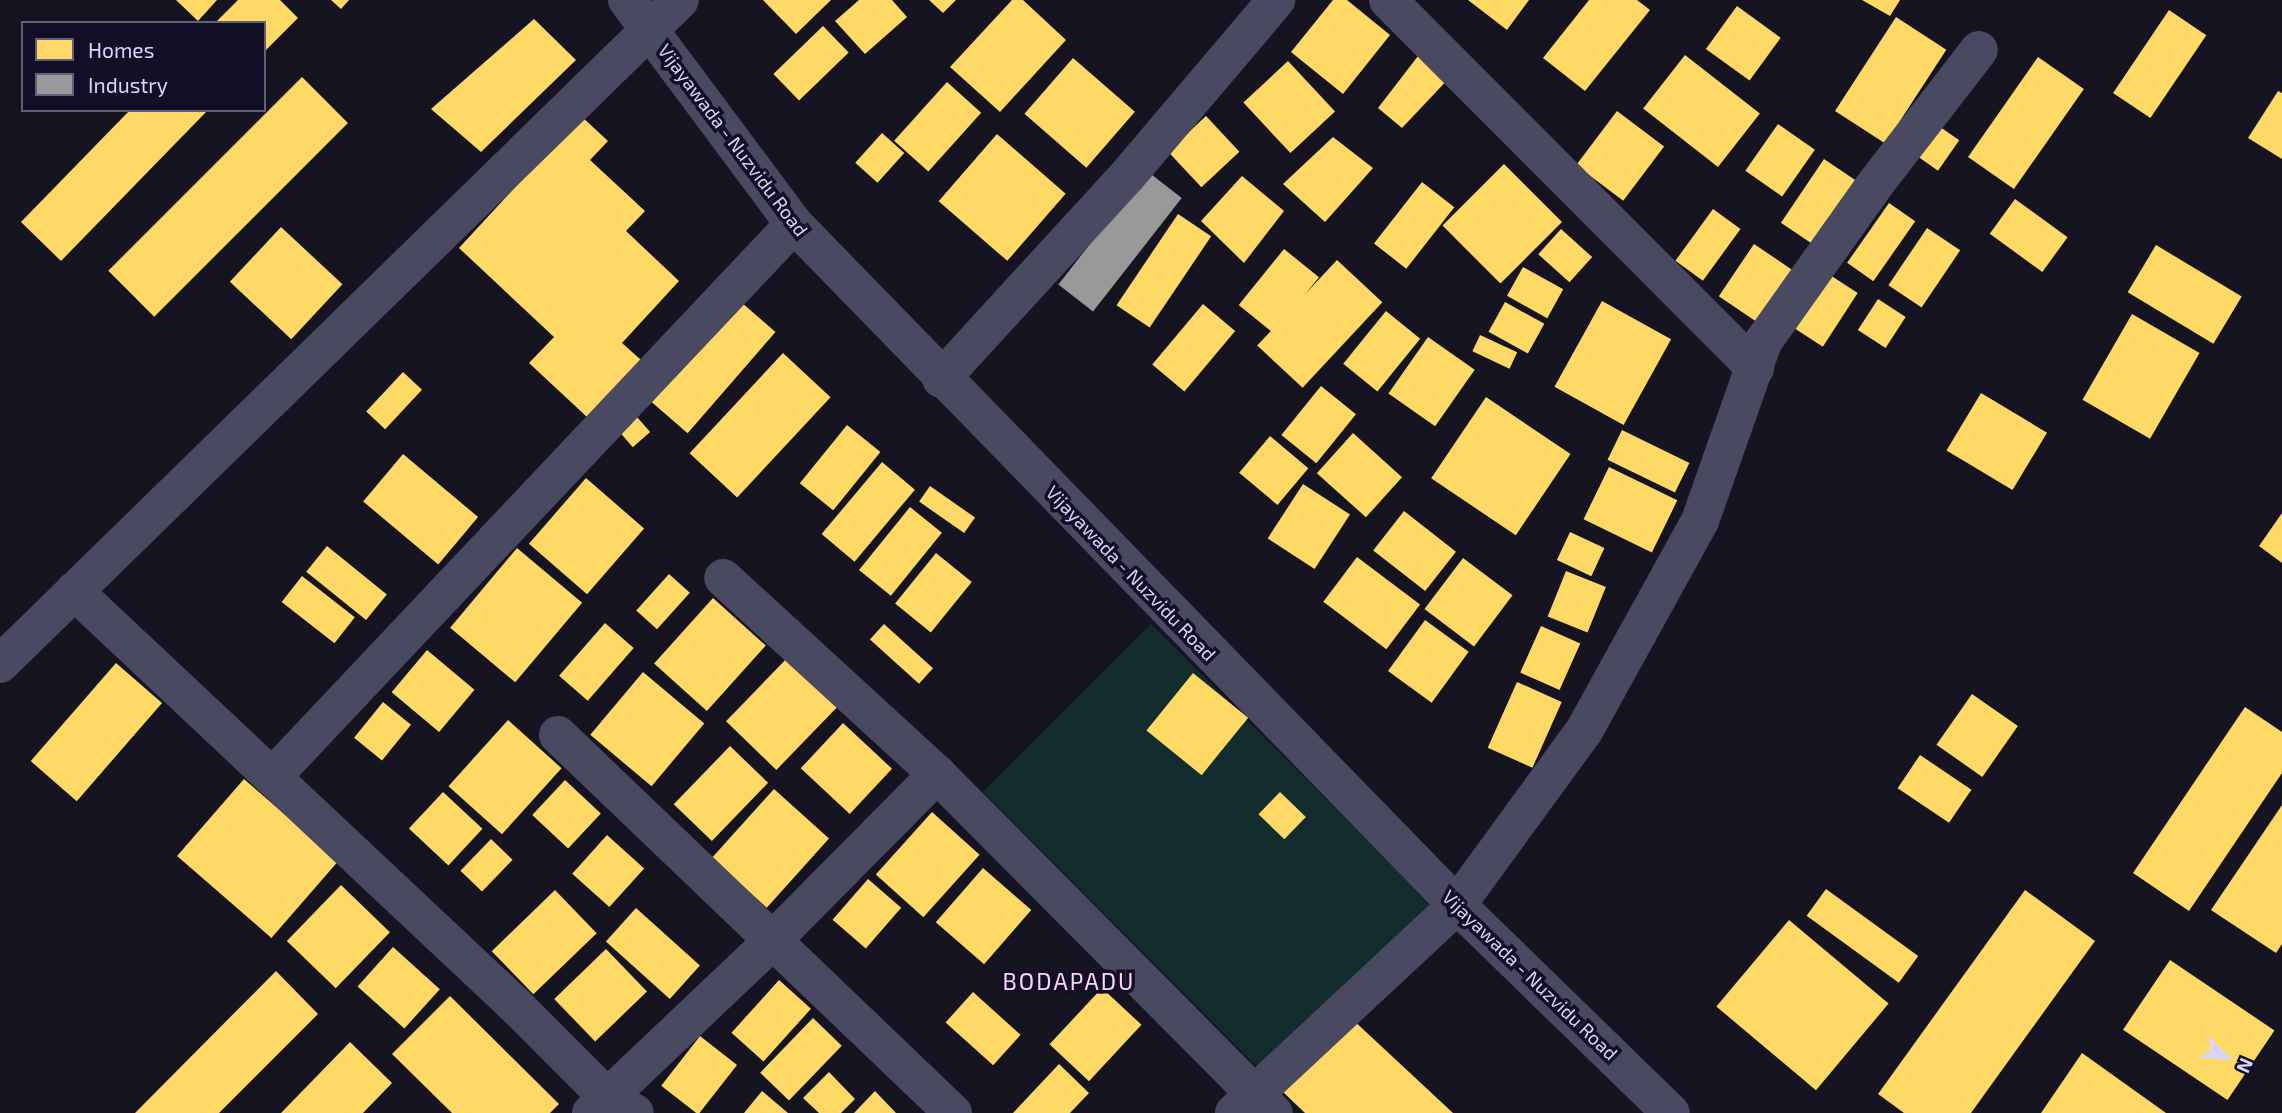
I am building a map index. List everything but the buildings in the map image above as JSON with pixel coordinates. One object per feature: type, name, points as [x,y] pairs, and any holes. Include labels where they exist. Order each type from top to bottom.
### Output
[{"type":"street","name":"Vijayawada - Nuzvidu Road","points":[[627,0],[794,224],[941,379],[1457,905],[1671,1113]]},
{"type":"street","points":[[0,664],[680,0]]},
{"type":"street","points":[[941,379],[1127,176],[1276,0]]},
{"type":"street","points":[[1388,0],[1755,368]]},
{"type":"street","points":[[723,578],[937,774],[1254,1106],[1457,905],[1584,731],[1700,521],[1771,330],[1873,187],[1979,50]]},
{"type":"street","points":[[273,776],[794,224]]},
{"type":"street","points":[[74,591],[273,776],[611,1108],[937,774]]},
{"type":"street","points":[[558,735],[953,1113]]},
{"type":"green space","points":[[1151,624],[1432,905],[1263,1073],[983,792]]},
{"type":"district","name":"BODAPADU","points":[[1069,981]]}]
